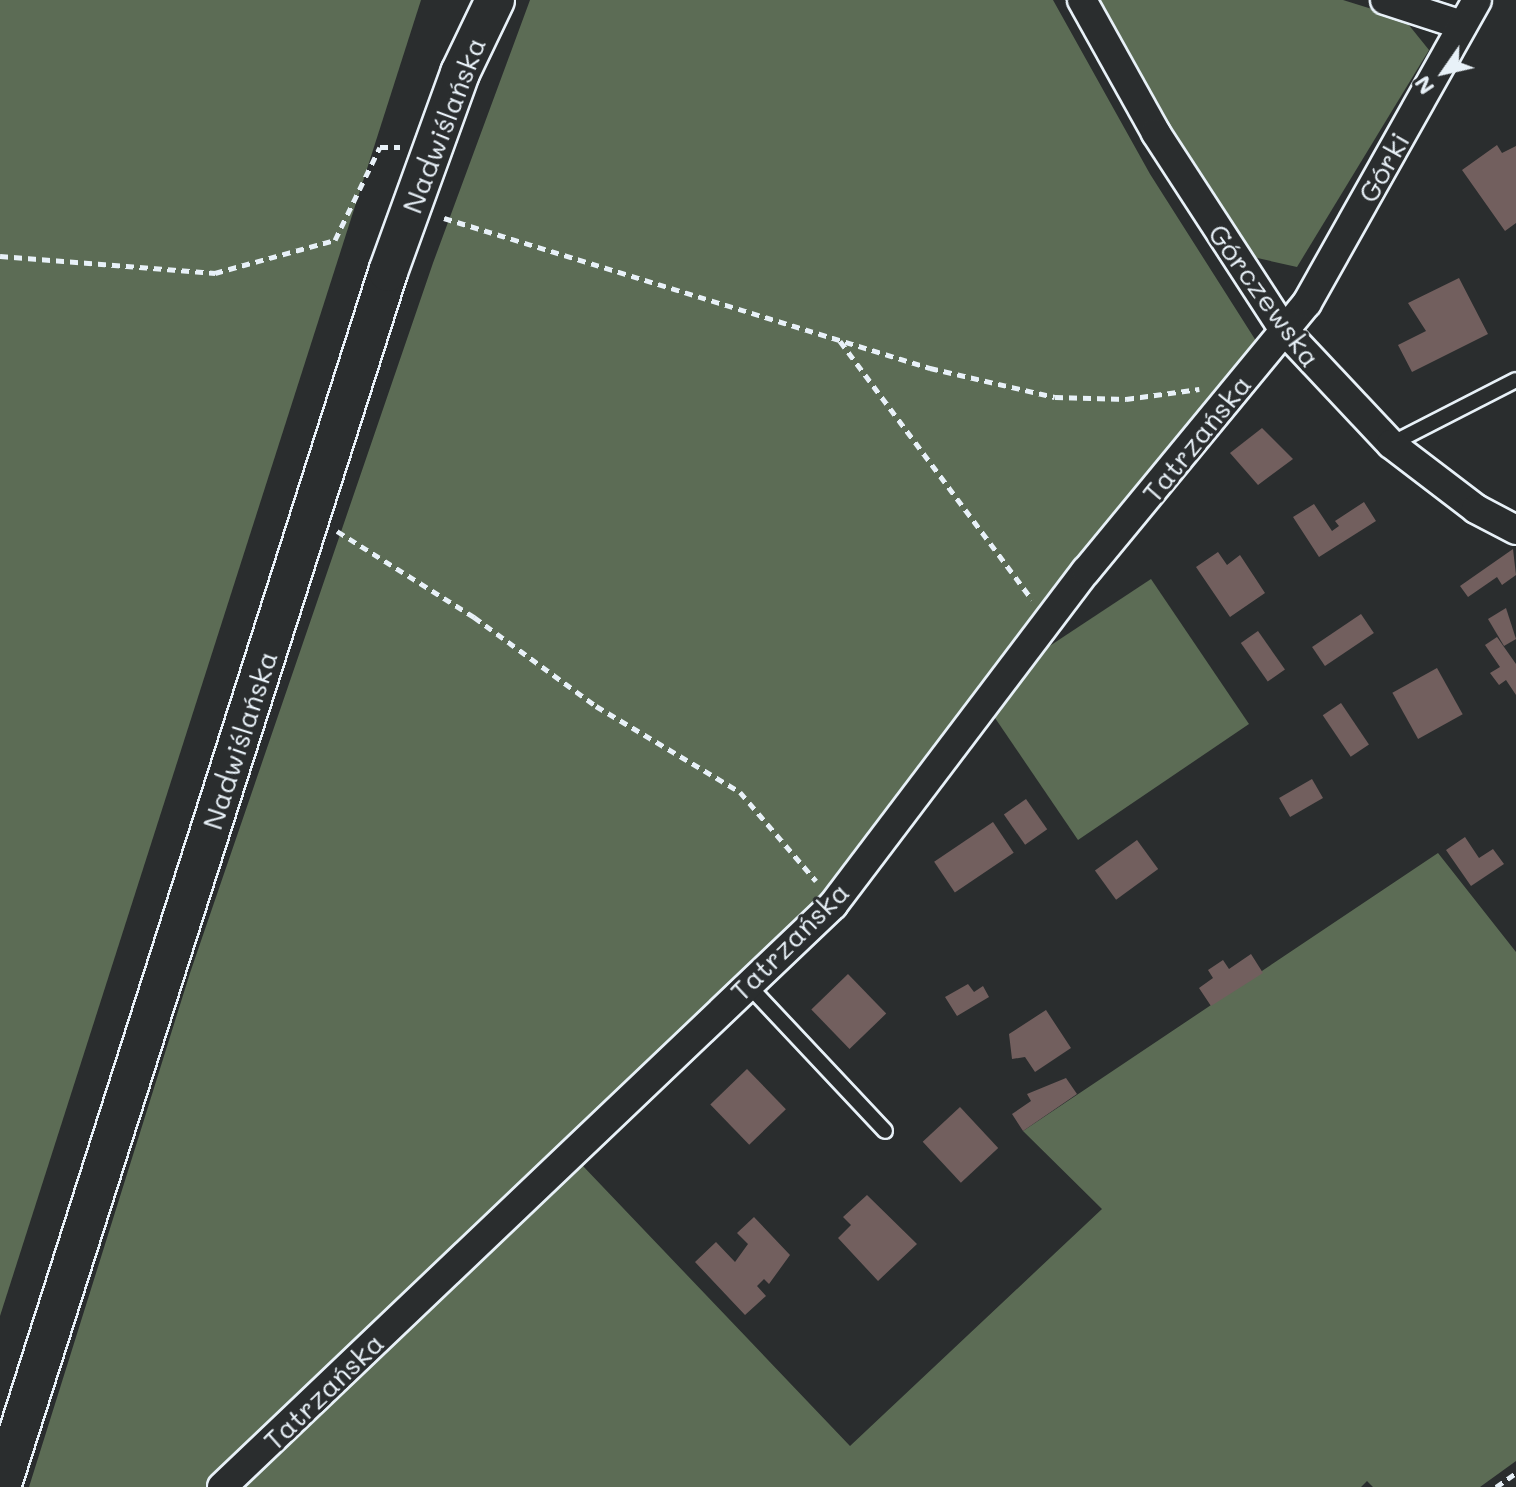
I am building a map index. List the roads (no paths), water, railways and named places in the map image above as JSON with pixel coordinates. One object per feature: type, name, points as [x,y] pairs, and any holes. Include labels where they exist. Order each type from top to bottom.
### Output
[{"type":"main road","name":"Nadwiślańska","points":[[1,1487],[311,515],[432,147],[495,0]]},
{"type":"street","name":"Górczewska","points":[[1082,0],[1173,161],[1284,330],[1391,444],[1442,485],[1516,530]]},
{"type":"street","points":[[1385,0],[1462,25]]},
{"type":"street","name":"Górki","points":[[1284,330],[1307,303],[1477,0]]},
{"type":"street","name":"Tatrzańska","points":[[222,1487],[833,905],[1049,623],[1284,330]]},
{"type":"lane","points":[[1391,444],[1516,380]]},
{"type":"lane","points":[[748,985],[885,1131]]}]
